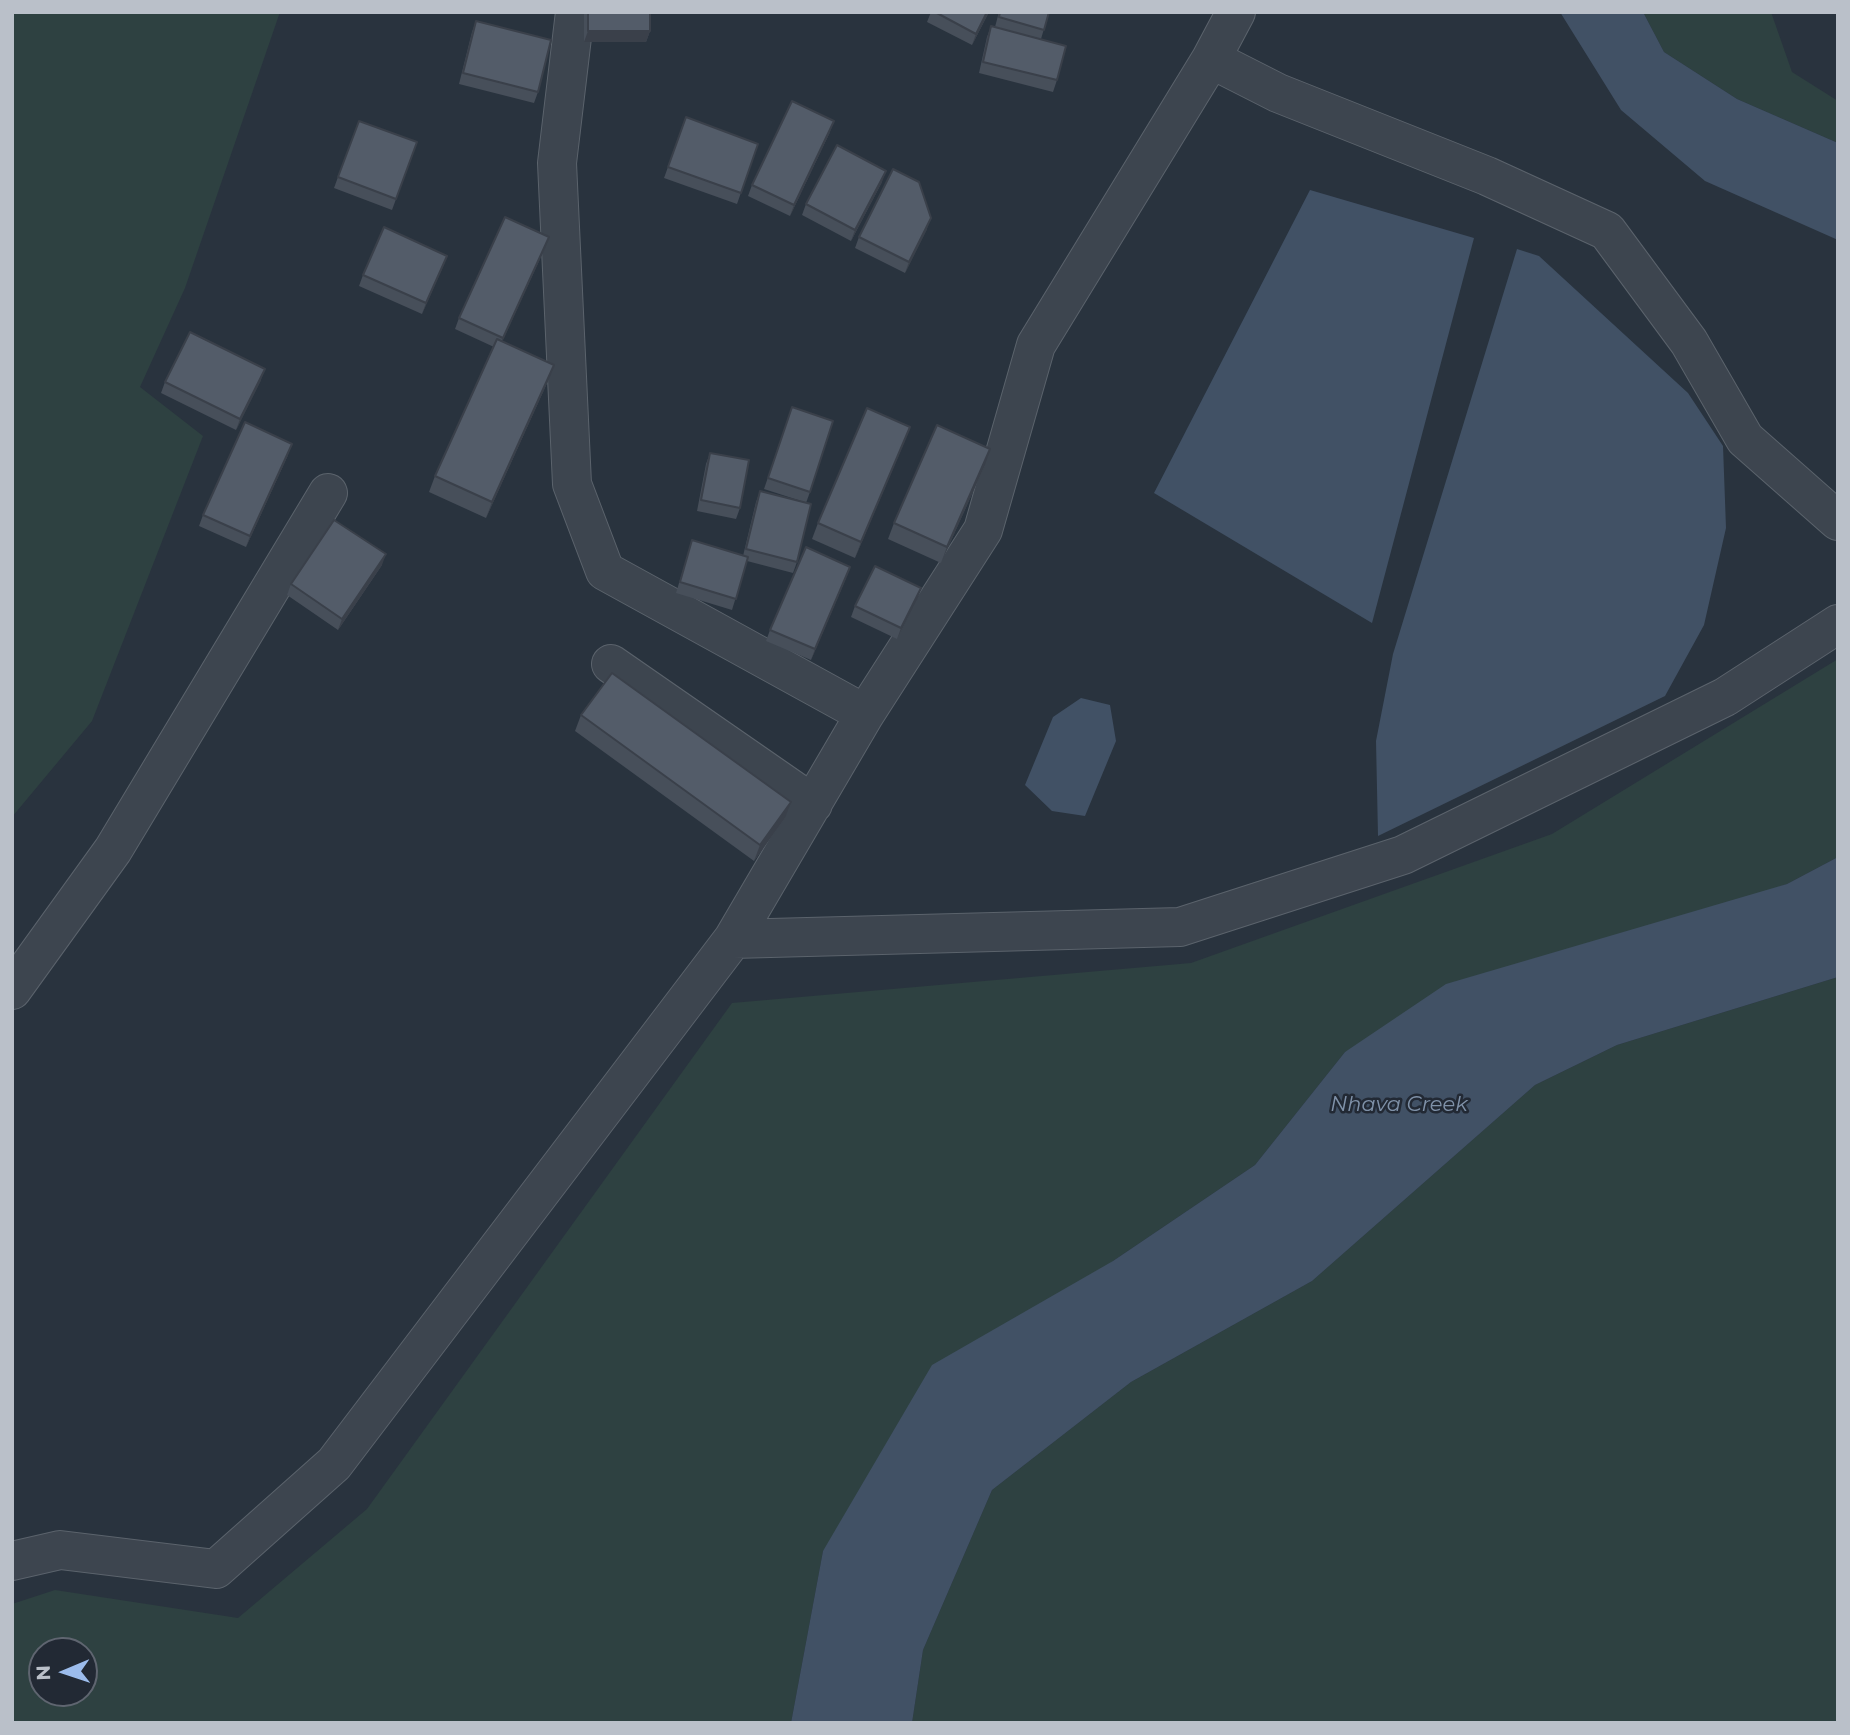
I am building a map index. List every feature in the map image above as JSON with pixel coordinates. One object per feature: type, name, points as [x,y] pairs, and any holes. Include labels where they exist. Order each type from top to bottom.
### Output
[{"type":"street","points":[[575,12],[557,163],[572,484],[605,571],[865,714]]},
{"type":"street","points":[[12,1561],[60,1550],[216,1569],[334,1464],[733,939],[865,714],[983,530],[1037,345],[1212,59],[1236,12]]},
{"type":"street","points":[[1212,59],[1278,93],[1487,176],[1607,231],[1689,342],[1745,439],[1838,521]]},
{"type":"street","points":[[12,990],[114,850],[328,494]]},
{"type":"street","points":[[733,939],[1180,927],[1403,855],[1725,697],[1838,624]]},
{"type":"street","points":[[611,664],[813,804]]},
{"type":"shaded area","points":[[12,12],[280,12],[185,288],[140,387],[203,436],[92,721],[12,817]]},
{"type":"shaded area","points":[[1643,12],[1771,12],[1792,72],[1838,101],[1838,143],[1737,99],[1664,52]]},
{"type":"shaded area","points":[[1838,659],[1838,857],[1787,884],[1345,1052],[1255,1165],[1113,1261],[823,1551],[791,1723],[12,1723],[12,1604],[55,1590],[238,1618],[367,1509],[732,1003],[1191,963],[1552,834]]},
{"type":"shaded area","points":[[1838,977],[1838,1723],[912,1723],[923,1650],[992,1490],[1131,1382],[1312,1281],[1535,1085],[1617,1045]]},
{"type":"water","points":[[1560,12],[1643,12],[1664,52],[1737,99],[1838,143],[1838,240],[1705,181],[1621,110]]},
{"type":"water","points":[[1310,190],[1474,238],[1372,623],[1154,493]]},
{"type":"water","points":[[1517,249],[1539,256],[1688,393],[1723,446],[1726,528],[1704,625],[1665,696],[1378,836],[1376,741],[1393,654]]},
{"type":"water","points":[[1081,698],[1110,705],[1116,741],[1085,816],[1052,811],[1025,785],[1053,717]]},
{"type":"water","name":"Nhava Creek","points":[[1838,857],[1838,977],[1617,1045],[1535,1085],[1312,1281],[1131,1382],[992,1490],[923,1650],[912,1723],[791,1723],[823,1551],[932,1365],[1113,1261],[1255,1165],[1345,1052],[1446,984],[1787,884]]},
{"type":"building","points":[[588,12],[650,12],[650,31],[588,31]]},
{"type":"building","points":[[935,12],[987,12],[976,34]]},
{"type":"building","points":[[1000,12],[1049,12],[1044,30],[999,17]]},
{"type":"building","points":[[476,21],[551,40],[538,92],[463,73]]},
{"type":"building","points":[[991,26],[1066,46],[1057,80],[983,62]]},
{"type":"building","points":[[792,101],[834,121],[794,205],[752,185]]},
{"type":"building","points":[[686,117],[758,144],[741,193],[668,167]]},
{"type":"building","points":[[359,121],[417,142],[396,199],[338,177]]},
{"type":"building","points":[[837,145],[886,171],[855,230],[806,204]]},
{"type":"building","points":[[893,169],[919,182],[931,218],[909,262],[859,237]]},
{"type":"building","points":[[505,217],[549,237],[503,338],[459,318]]},
{"type":"building","points":[[384,227],[447,256],[426,303],[363,275]]},
{"type":"building","points":[[190,332],[265,369],[240,419],[165,382]]},
{"type":"building","points":[[497,339],[554,365],[492,502],[435,476]]},
{"type":"building","points":[[792,407],[833,421],[810,492],[768,478]]},
{"type":"building","points":[[867,408],[910,427],[861,542],[818,523]]},
{"type":"building","points":[[245,422],[292,444],[250,536],[203,515]]},
{"type":"building","points":[[937,425],[990,449],[947,547],[894,523]]},
{"type":"building","points":[[710,453],[749,460],[740,508],[701,500]]},
{"type":"building","points":[[760,491],[811,504],[797,562],[746,549]]},
{"type":"building","points":[[334,520],[386,554],[342,619],[291,584]]},
{"type":"building","points":[[692,540],[748,557],[736,599],[680,582]]},
{"type":"building","points":[[806,547],[850,567],[815,649],[770,630]]},
{"type":"building","points":[[875,566],[921,588],[901,628],[855,606]]},
{"type":"building","points":[[612,673],[791,802],[760,845],[581,715]]}]
